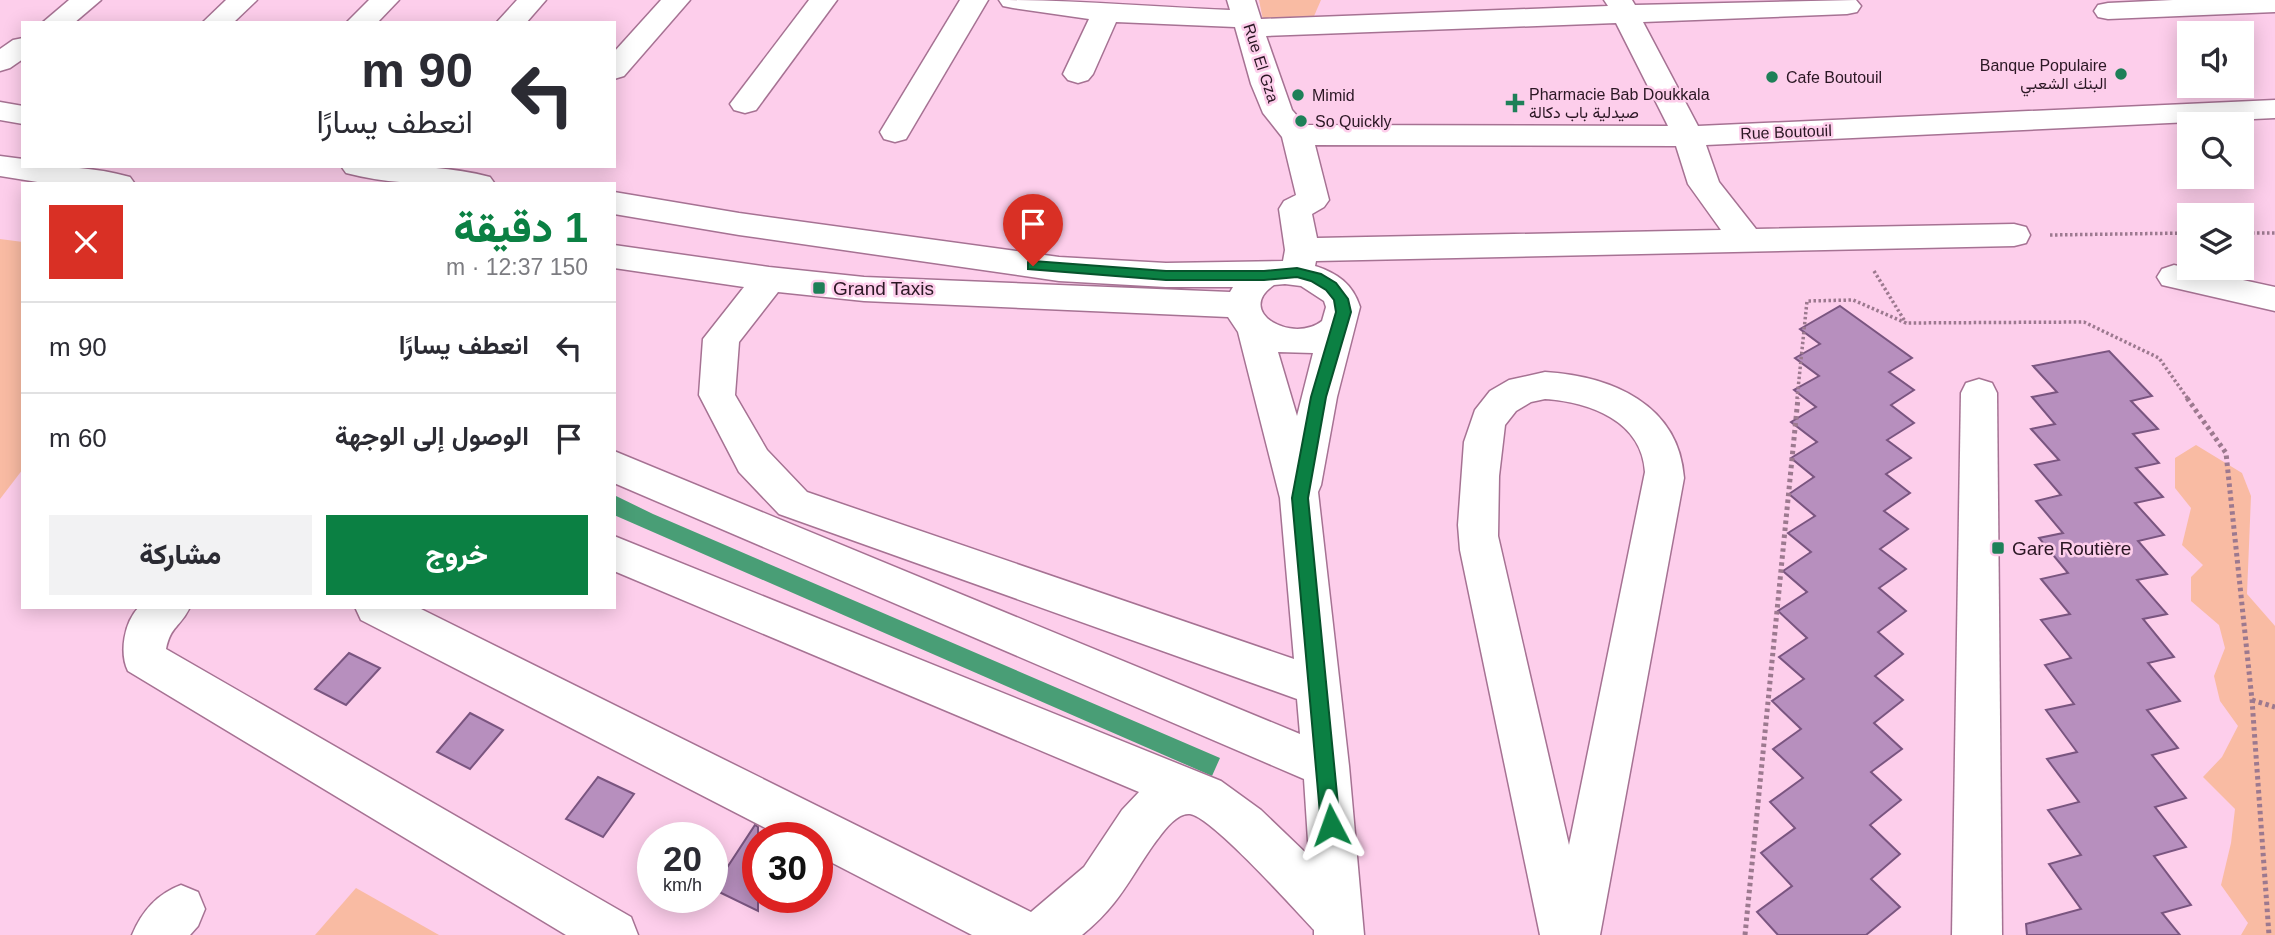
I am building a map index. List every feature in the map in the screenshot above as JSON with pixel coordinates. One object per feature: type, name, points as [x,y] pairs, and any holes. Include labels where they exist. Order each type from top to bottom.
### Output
[{"type":"street","points":[[59,21],[88,0]]},
{"type":"street","points":[[218,21],[243,0]]},
{"type":"street","points":[[362,21],[385,0]]},
{"type":"street","points":[[512,21],[532,0]]},
{"type":"street","points":[[616,68],[676,0]]},
{"type":"street","points":[[745,104],[823,0]]},
{"type":"street","points":[[895,132],[974,0]]},
{"type":"street","points":[[1013,0],[1106,13],[1246,16],[1622,7],[1847,6]]},
{"type":"street","points":[[2108,11],[2275,4]]},
{"type":"street","points":[[1622,7],[1688,136],[1704,184],[1747,241]]},
{"type":"street","points":[[1078,74],[1106,13]]},
{"type":"street","name":"Rue El Gza","points":[[1246,16],[1278,113],[1297,135],[1313,200],[1295,209],[1287,266]]},
{"type":"street","points":[[0,62],[21,47]]},
{"type":"street","name":"Rue Boutouil","points":[[1297,135],[1688,136],[2275,109]]},
{"type":"street","points":[[0,111],[21,115]]},
{"type":"street","points":[[25,168],[107,182]]},
{"type":"street","points":[[371,168],[465,182]]},
{"type":"street","points":[[616,203],[739,225],[1059,269],[1166,275],[1747,241],[2014,235]]},
{"type":"street","points":[[616,257],[769,279],[864,289],[1248,316],[1270,338],[1289,343],[1310,342],[1326,336],[1339,326]]},
{"type":"street","points":[[1287,266],[1249,288],[1248,316],[1300,498],[1326,766],[1338,928]]},
{"type":"street","points":[[1287,266],[1331,286],[1341,299],[1344,312],[1319,397],[1300,498]]},
{"type":"street","points":[[2174,277],[2275,299]]},
{"type":"street","points":[[769,279],[721,339],[717,395],[753,460],[793,503],[1318,687]]},
{"type":"street","points":[[1565,935],[1478,537],[1483,442],[1487,421],[1498,405],[1515,394],[1536,387],[1560,385],[1585,389],[1612,399],[1635,414],[1653,434],[1664,456],[1665,478],[1575,935]]},
{"type":"street","points":[[1977,935],[1979,393]]},
{"type":"street","points":[[616,467],[1326,766]]},
{"type":"street","points":[[616,554],[1209,799],[1266,846],[1338,928]]},
{"type":"street","points":[[167,609],[150,623],[143,658],[613,935]]},
{"type":"street","points":[[380,609],[1024,935]]},
{"type":"street","points":[[1041,935],[1067,918],[1107,876],[1138,827],[1158,803],[1191,792]]},
{"type":"path","points":[[2014,235],[2177,233]]},
{"type":"path","points":[[2254,233],[2275,233]]},
{"type":"path","points":[[1882,283],[1906,323]]},
{"type":"path","points":[[2252,700],[2275,707]]},
{"type":"shaded area","points":[[1259,0],[1321,0],[1311,23],[1264,25]]},
{"type":"shaded area","points":[[0,239],[21,242],[21,472],[0,499]]},
{"type":"shaded area","points":[[2196,445],[2242,473],[2251,496],[2247,594],[2275,626],[2275,935],[2241,935],[2248,923],[2221,885],[2231,843],[2235,809],[2203,777],[2222,757],[2238,726],[2220,701],[2214,676],[2225,648],[2219,625],[2191,601],[2191,577],[2203,565],[2182,545],[2191,508],[2175,488],[2175,458]]},
{"type":"shaded area","points":[[616,496],[1220,758],[1212,776],[616,516]]},
{"type":"shaded area","points":[[356,888],[439,935],[315,935]]},
{"type":"building","points":[[1840,306],[1912,358],[1889,372],[1914,390],[1891,405],[1914,423],[1887,440],[1911,458],[1886,474],[1910,493],[1884,511],[1908,529],[1880,549],[1906,569],[1879,588],[1906,611],[1878,632],[1903,654],[1875,676],[1903,700],[1874,723],[1902,749],[1871,772],[1901,800],[1870,825],[1900,854],[1871,879],[1900,907],[1866,935],[1778,935],[1757,912],[1792,886],[1761,853],[1795,828],[1770,802],[1803,778],[1773,749],[1801,729],[1772,701],[1804,679],[1779,657],[1807,638],[1778,611],[1807,592],[1783,571],[1811,552],[1788,533],[1815,516],[1789,494],[1814,477],[1791,458],[1817,442],[1791,422],[1816,407],[1794,390],[1819,376],[1795,358],[1820,344],[1800,329]]},
{"type":"building","points":[[2109,351],[2152,396],[2131,401],[2158,429],[2133,434],[2159,463],[2136,468],[2163,497],[2135,503],[2164,535],[2138,541],[2167,574],[2137,580],[2167,614],[2143,619],[2174,657],[2148,663],[2180,701],[2147,710],[2178,748],[2152,755],[2186,798],[2155,807],[2186,847],[2154,856],[2191,905],[2162,913],[2180,935],[2027,935],[2026,924],[2081,909],[2049,864],[2081,855],[2048,810],[2079,802],[2047,759],[2077,752],[2046,710],[2074,704],[2045,665],[2071,658],[2041,620],[2070,614],[2041,579],[2068,573],[2039,538],[2063,533],[2036,501],[2061,495],[2035,465],[2059,460],[2031,429],[2055,424],[2032,397],[2057,392],[2033,366]]},
{"type":"building","points":[[349,653],[380,668],[346,705],[315,689]]},
{"type":"building","points":[[470,713],[503,730],[470,769],[437,752]]},
{"type":"building","points":[[598,777],[634,794],[603,837],[566,819]]},
{"type":"building","points":[[742,845],[742,903],[728,896],[728,866]]},
{"type":"place","name":"Banque Populaire البنك الشعبي","points":[[2121,74]]},
{"type":"place","name":"Cafe Boutouil","points":[[1772,77]]},
{"type":"place","name":"Mimid","points":[[1298,95]]},
{"type":"place","name":"Pharmacie Bab Doukkala صيدلية باب دكالة","points":[[1515,103]]},
{"type":"place","name":"So Quickly","points":[[1301,121]]},
{"type":"place","name":"Grand Taxis","points":[[819,288]]},
{"type":"place","name":"Gare Routière","points":[[1998,548]]},
{"type":"route","points":[[1033,266],[1166,275],[1264,275],[1297,272],[1316,277],[1331,286],[1341,299],[1344,312],[1319,397],[1300,498],[1331,825]]}]
